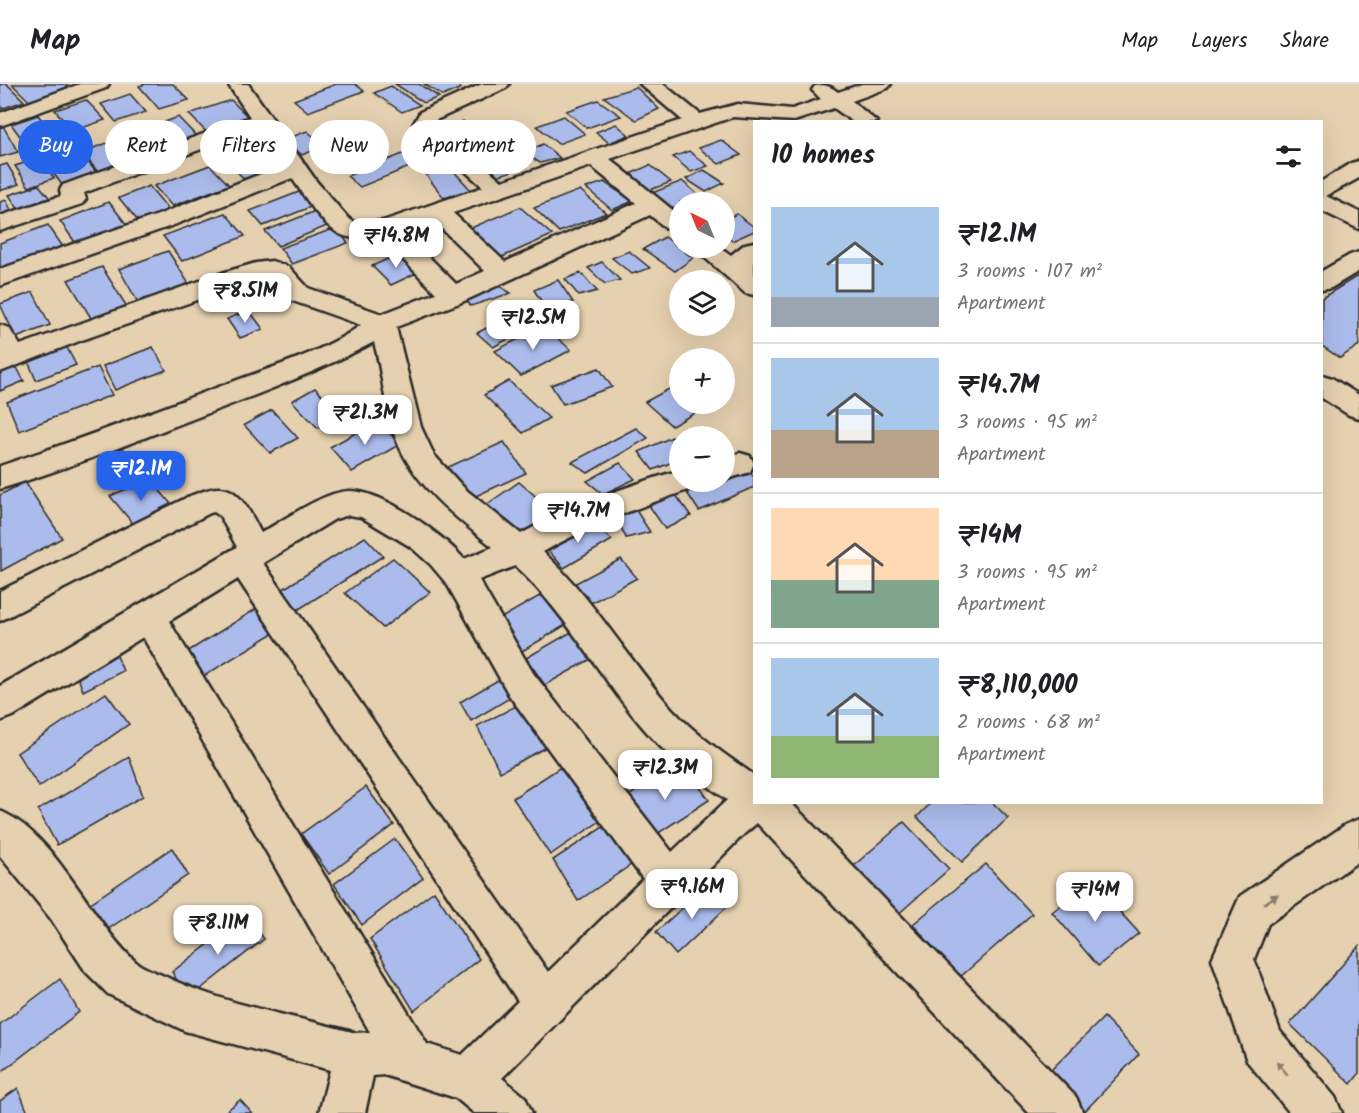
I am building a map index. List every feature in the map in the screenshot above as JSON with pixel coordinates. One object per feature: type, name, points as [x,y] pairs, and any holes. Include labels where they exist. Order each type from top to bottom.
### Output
[{"type":"street","points":[[0,120],[99,84]]},
{"type":"street","points":[[0,224],[74,199],[71,190],[263,119],[238,84]]},
{"type":"street","points":[[498,189],[424,125],[427,116],[499,84]]},
{"type":"street","points":[[650,84],[697,122]]},
{"type":"street","points":[[813,84],[864,120]]},
{"type":"street","points":[[297,169],[337,220],[348,229],[362,231],[386,228],[729,111],[743,109],[779,116],[794,115],[881,84]]},
{"type":"street","points":[[594,157],[669,219]]},
{"type":"street","points":[[1323,189],[1359,168]]},
{"type":"street","points":[[0,278],[156,224],[281,174]]},
{"type":"street","points":[[1323,203],[1359,222]]},
{"type":"street","points":[[0,478],[120,436],[282,374],[332,352],[367,334],[382,323],[409,315],[453,296],[652,205]]},
{"type":"street","points":[[437,210],[501,273]]},
{"type":"street","points":[[386,228],[453,296]]},
{"type":"street","points":[[747,280],[742,257],[753,250]]},
{"type":"street","points":[[719,258],[747,280]]},
{"type":"street","points":[[1323,281],[1359,260]]},
{"type":"street","points":[[0,334],[7,360],[73,334],[239,276],[272,269],[280,273],[299,294],[382,323]]},
{"type":"street","points":[[382,323],[412,442],[451,496],[520,550],[572,604],[622,676],[660,722],[697,755],[753,796]]},
{"type":"street","points":[[1323,386],[1359,408]]},
{"type":"street","points":[[458,575],[520,550],[568,523],[669,485]]},
{"type":"street","points":[[0,607],[201,504],[219,500],[231,508],[249,555],[545,1004]]},
{"type":"street","points":[[0,705],[324,511],[349,503],[369,507],[422,538],[458,575],[521,684],[670,882]]},
{"type":"street","points":[[148,616],[412,1061]]},
{"type":"street","points":[[470,1080],[730,822],[753,804]]},
{"type":"street","points":[[764,804],[1060,1113]]},
{"type":"street","points":[[0,830],[23,851],[65,905],[100,957],[123,979],[185,1009],[356,1055],[384,1053],[470,1080],[509,1113]]},
{"type":"street","points":[[1319,1113],[1263,1045],[1233,959],[1254,910],[1359,838]]},
{"type":"street","points":[[342,1113],[356,1055]]},
{"type":"building","points":[[0,84],[7,84],[24,101],[1,109]]},
{"type":"building","points":[[12,84],[65,84],[68,87],[29,101]]},
{"type":"building","points":[[173,84],[189,100],[159,109],[139,86]]},
{"type":"building","points":[[336,84],[355,84],[364,91],[308,112],[294,100]]},
{"type":"building","points":[[395,84],[419,84],[439,97],[424,103]]},
{"type":"building","points":[[424,84],[455,84],[461,88],[443,96]]},
{"type":"building","points":[[391,86],[420,105],[402,112],[374,93]]},
{"type":"building","points":[[636,87],[659,109],[636,120],[604,97]]},
{"type":"building","points":[[130,94],[146,112],[122,120],[114,120],[101,104]]},
{"type":"building","points":[[86,100],[105,120],[93,124],[93,120],[64,120],[55,110]]},
{"type":"building","points":[[231,100],[251,120],[200,120],[200,126],[189,114]]},
{"type":"building","points":[[598,100],[621,116],[587,128],[566,111]]},
{"type":"building","points":[[38,115],[42,120],[23,120]]},
{"type":"building","points":[[564,116],[585,134],[558,144],[537,126]]},
{"type":"building","points":[[18,122],[18,134],[11,124]]},
{"type":"building","points":[[616,124],[629,135],[609,143],[596,132]]},
{"type":"building","points":[[3,126],[18,152],[0,157],[0,127]]},
{"type":"building","points":[[188,127],[199,139],[188,143]]},
{"type":"building","points":[[307,131],[309,133],[309,152],[302,155],[297,151],[297,135]]},
{"type":"building","points":[[721,140],[741,155],[719,164],[699,148]]},
{"type":"building","points":[[105,144],[105,174],[107,174],[101,176],[93,166],[93,148]]},
{"type":"building","points":[[543,144],[560,158],[540,163],[536,160],[536,147]]},
{"type":"building","points":[[689,151],[708,166],[691,172],[673,157]]},
{"type":"building","points":[[401,155],[401,170],[360,187],[347,176],[389,174],[389,159]]},
{"type":"building","points":[[7,164],[19,184],[0,191],[0,166]]},
{"type":"building","points":[[650,165],[671,182],[650,190],[630,174]]},
{"type":"building","points":[[93,168],[101,178],[66,190],[54,174],[93,174]]},
{"type":"building","points":[[200,169],[200,174],[219,174],[229,185],[172,206],[154,186]]},
{"type":"building","points":[[704,170],[724,183],[706,192],[686,179]]},
{"type":"building","points":[[20,174],[51,174],[54,178],[29,187]]},
{"type":"building","points":[[239,174],[267,174],[247,182]]},
{"type":"building","points":[[456,174],[471,190],[444,198],[426,175]]},
{"type":"building","points":[[682,181],[695,192],[669,192],[668,212],[647,195]]},
{"type":"building","points":[[604,182],[633,201],[612,210],[586,188]]},
{"type":"building","points":[[39,185],[52,201],[21,213],[9,195]]},
{"type":"building","points":[[149,186],[169,210],[138,221],[119,198]]},
{"type":"building","points":[[580,190],[606,213],[559,232],[534,208]]},
{"type":"building","points":[[299,192],[313,206],[263,226],[250,211]]},
{"type":"building","points":[[6,200],[13,214],[0,219],[0,202]]},
{"type":"building","points":[[109,202],[127,225],[77,245],[60,221]]},
{"type":"building","points":[[520,207],[552,235],[502,257],[471,228]]},
{"type":"building","points":[[318,210],[332,224],[278,246],[265,231]]},
{"type":"building","points":[[225,213],[245,236],[182,261],[163,236]]},
{"type":"building","points":[[735,215],[753,226],[753,231],[735,240]]},
{"type":"building","points":[[48,225],[63,247],[0,271],[0,243]]},
{"type":"building","points":[[336,228],[348,243],[292,264],[280,248]]},
{"type":"building","points":[[665,237],[669,240],[669,258],[693,258],[674,270],[643,249]]},
{"type":"building","points":[[168,251],[191,287],[140,306],[119,269]]},
{"type":"building","points":[[629,251],[650,268],[632,274],[612,258]]},
{"type":"building","points":[[401,253],[421,271],[391,285],[372,266]]},
{"type":"building","points":[[602,262],[620,280],[605,284],[588,268]]},
{"type":"building","points":[[102,267],[129,310],[94,323],[68,280]]},
{"type":"building","points":[[581,273],[597,291],[579,296],[565,279]]},
{"type":"building","points":[[1359,275],[1359,345],[1340,358],[1323,347],[1323,297]]},
{"type":"building","points":[[558,280],[573,302],[547,310],[534,290]]},
{"type":"building","points":[[496,284],[511,293],[471,306],[463,296]]},
{"type":"building","points":[[33,292],[50,325],[16,338],[0,304]]},
{"type":"building","points":[[527,307],[543,321],[493,347],[477,333]]},
{"type":"building","points":[[249,310],[263,329],[240,338],[227,319]]},
{"type":"building","points":[[544,326],[571,350],[521,376],[495,351]]},
{"type":"building","points":[[63,340],[76,365],[36,380],[25,354]]},
{"type":"building","points":[[153,347],[166,370],[115,390],[103,366]]},
{"type":"building","points":[[14,362],[24,381],[0,391],[0,367]]},
{"type":"building","points":[[98,367],[112,395],[19,431],[7,402]]},
{"type":"building","points":[[599,368],[612,387],[563,404],[551,385]]},
{"type":"building","points":[[509,381],[549,418],[523,433],[484,395]]},
{"type":"building","points":[[315,388],[342,415],[318,428],[292,401]]},
{"type":"building","points":[[669,389],[669,414],[693,414],[672,426],[645,402]]},
{"type":"building","points":[[272,410],[298,438],[270,453],[244,425]]},
{"type":"building","points":[[377,421],[400,444],[352,472],[330,447]]},
{"type":"building","points":[[636,428],[648,438],[588,473],[572,462]]},
{"type":"building","points":[[669,438],[669,463],[653,470],[639,452]]},
{"type":"building","points":[[504,442],[526,473],[467,500],[446,468]]},
{"type":"building","points":[[620,463],[635,479],[603,494],[587,481]]},
{"type":"building","points":[[748,470],[753,476],[753,487],[699,511],[687,492],[735,492],[735,472]]},
{"type":"building","points":[[150,479],[172,505],[135,526],[110,496]]},
{"type":"building","points":[[25,482],[62,538],[1,571],[0,495]]},
{"type":"building","points":[[519,482],[554,512],[520,536],[486,505]]},
{"type":"building","points":[[669,489],[669,492],[674,492],[691,516],[665,529],[644,498]]},
{"type":"building","points":[[632,504],[650,532],[626,538],[613,510]]},
{"type":"building","points":[[593,521],[612,540],[564,568],[545,547]]},
{"type":"building","points":[[365,537],[383,556],[296,611],[280,591]]},
{"type":"building","points":[[393,558],[430,592],[383,628],[345,593]]},
{"type":"building","points":[[621,559],[637,578],[587,605],[572,585]]},
{"type":"building","points":[[550,590],[574,620],[519,653],[496,621]]},
{"type":"building","points":[[259,607],[277,631],[204,676],[187,652]]},
{"type":"building","points":[[580,627],[600,654],[545,685],[526,658]]},
{"type":"building","points":[[114,648],[123,671],[83,691],[74,667]]},
{"type":"building","points":[[505,676],[518,693],[471,721],[460,702]]},
{"type":"building","points":[[106,693],[129,724],[39,787],[17,753]]},
{"type":"building","points":[[532,698],[556,742],[500,772],[477,726]]},
{"type":"building","points":[[129,757],[143,796],[57,845],[38,810]]},
{"type":"building","points":[[570,761],[609,815],[550,855],[513,798]]},
{"type":"building","points":[[682,762],[709,800],[648,840],[622,800]]},
{"type":"building","points":[[366,787],[394,825],[329,874],[301,834]]},
{"type":"building","points":[[930,804],[994,804],[1008,818],[962,862],[917,817]]},
{"type":"building","points":[[612,821],[638,860],[578,901],[553,860]]},
{"type":"building","points":[[904,822],[949,869],[895,917],[851,868]]},
{"type":"building","points":[[395,839],[423,878],[362,925],[334,884]]},
{"type":"building","points":[[172,848],[188,875],[92,940],[73,915]]},
{"type":"building","points":[[986,864],[1032,914],[959,978],[913,924]]},
{"type":"building","points":[[1092,881],[1139,933],[1098,966],[1052,912]]},
{"type":"building","points":[[706,886],[730,904],[676,955],[656,932]]},
{"type":"building","points":[[434,891],[479,959],[414,1011],[370,939]]},
{"type":"building","points":[[248,914],[264,939],[188,999],[172,972]]},
{"type":"building","points":[[1359,946],[1359,1074],[1351,1084],[1290,1024]]},
{"type":"building","points":[[60,979],[79,1012],[0,1073],[0,1024]]},
{"type":"building","points":[[1104,1017],[1139,1054],[1085,1111],[1050,1071]]},
{"type":"building","points":[[18,1088],[28,1113],[0,1113],[0,1101]]},
{"type":"building","points":[[240,1100],[252,1113],[224,1113]]}]
